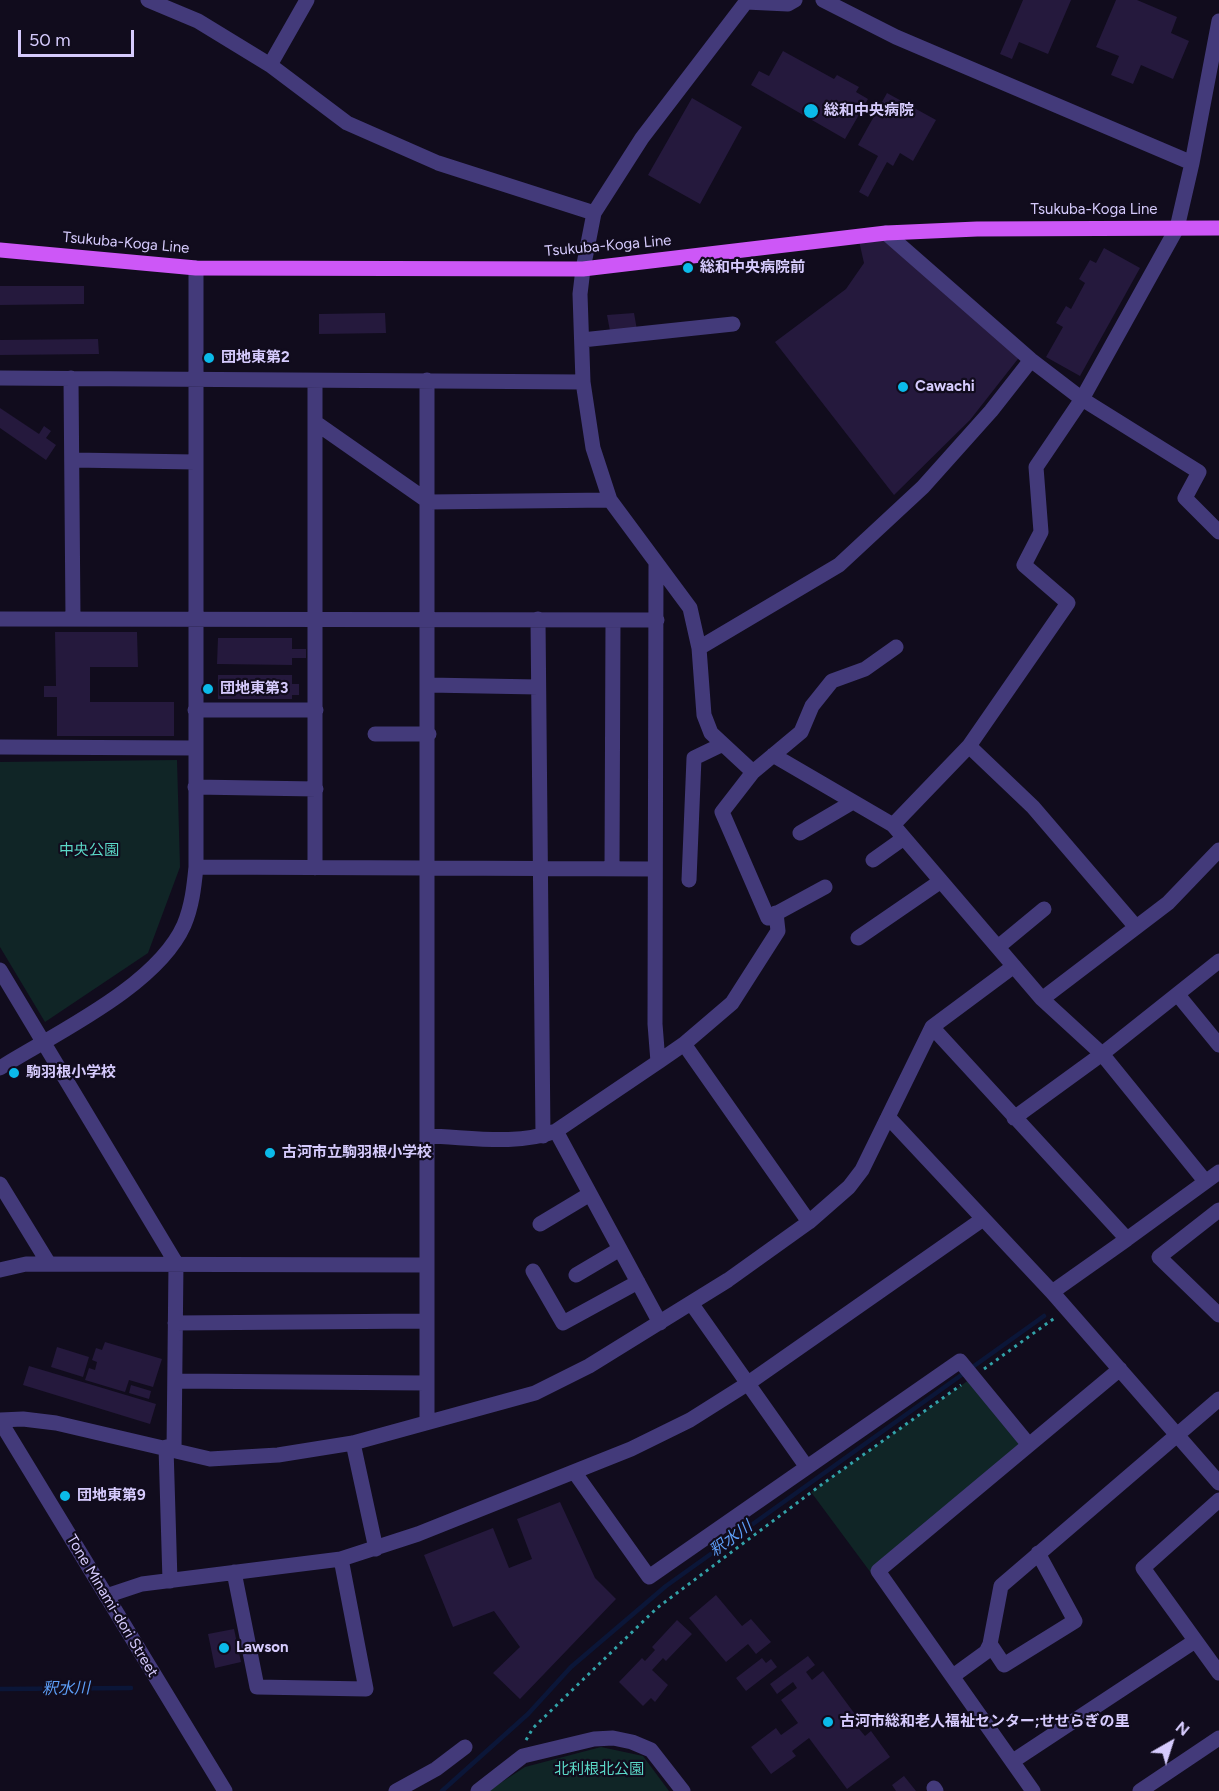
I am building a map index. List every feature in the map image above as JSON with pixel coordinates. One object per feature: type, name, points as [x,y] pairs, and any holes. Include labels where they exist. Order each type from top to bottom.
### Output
[{"type":"main road","name":"Tsukuba-Koga Line","points":[[0,250],[196,268],[583,269],[886,234],[999,228],[1219,228]]},
{"type":"street","points":[[148,0],[198,21],[270,65],[347,123],[438,163],[594,213]]},
{"type":"street","points":[[270,65],[307,0]]},
{"type":"street","points":[[753,772],[711,733],[704,715],[699,648],[690,608],[673,581],[610,500],[593,448],[583,382],[583,269],[594,213],[642,138],[744,1],[788,4],[795,0]]},
{"type":"street","points":[[823,0],[896,37],[1192,163]]},
{"type":"street","points":[[893,825],[969,746],[1068,603],[1024,565],[1041,532],[1036,467],[1082,399],[1177,228],[1219,21]]},
{"type":"street","points":[[886,234],[1031,360],[1082,399],[1199,472],[1185,498],[1219,532]]},
{"type":"street","points":[[0,1068],[129,988],[157,966],[184,925],[192,900],[196,867],[196,268]]},
{"type":"street","points":[[582,340],[733,324]]},
{"type":"street","points":[[699,648],[839,565],[923,487],[991,411],[1031,360]]},
{"type":"street","points":[[0,378],[583,382]]},
{"type":"street","points":[[71,378],[73,619]]},
{"type":"street","points":[[427,380],[429,502],[429,734],[426,870],[427,1422]]},
{"type":"street","points":[[315,381],[315,868]]},
{"type":"street","points":[[315,423],[429,502],[610,500]]},
{"type":"street","points":[[73,460],[195,462]]},
{"type":"street","points":[[656,562],[655,1024],[658,1062]]},
{"type":"street","points":[[0,619],[657,620]]},
{"type":"street","points":[[538,619],[539,869],[549,1133],[590,1194],[660,1323]]},
{"type":"street","points":[[612,868],[613,620]]},
{"type":"street","points":[[825,887],[768,918],[722,812],[753,772],[801,732],[812,706],[832,681],[866,669],[896,647]]},
{"type":"street","points":[[428,685],[538,687]]},
{"type":"street","points":[[195,710],[316,710]]},
{"type":"street","points":[[375,735],[429,734]]},
{"type":"street","points":[[689,880],[694,758],[723,744]]},
{"type":"street","points":[[969,746],[1033,807],[1136,927]]},
{"type":"street","points":[[0,747],[195,748]]},
{"type":"street","points":[[773,755],[851,803],[893,825],[1042,999],[1102,1054],[1205,1181]]},
{"type":"street","points":[[195,787],[316,789]]},
{"type":"street","points":[[800,833],[851,803]]},
{"type":"street","points":[[873,860],[904,838]]},
{"type":"street","points":[[1042,999],[1168,903],[1219,850]]},
{"type":"street","points":[[196,867],[426,870],[655,869]]},
{"type":"street","points":[[858,938],[941,881]]},
{"type":"street","points":[[998,947],[1044,909]]},
{"type":"street","points":[[428,1136],[522,1139],[549,1133],[684,1044],[732,1004],[778,931],[776,913]]},
{"type":"street","points":[[1014,1118],[1102,1054],[1219,960]]},
{"type":"street","points":[[0,1420],[22,1419],[56,1423],[210,1459],[278,1455],[353,1443],[535,1393],[660,1323],[809,1222],[849,1186],[862,1170],[932,1027],[1014,966]]},
{"type":"street","points":[[0,970],[176,1263],[175,1381],[170,1448],[170,1581]]},
{"type":"street","points":[[1178,995],[1219,1045]]},
{"type":"street","points":[[932,1027],[1126,1239]]},
{"type":"street","points":[[684,1044],[809,1222]]},
{"type":"street","points":[[888,1117],[1052,1292],[1178,1433],[1219,1483]]},
{"type":"street","points":[[1052,1292],[1219,1172]]},
{"type":"street","points":[[0,1184],[49,1264]]},
{"type":"street","points":[[540,1224],[590,1194]]},
{"type":"street","points":[[1219,1210],[1159,1257],[1219,1314]]},
{"type":"street","points":[[106,1596],[130,1587],[341,1559],[376,1549],[575,1473],[690,1420],[747,1384],[983,1219]]},
{"type":"street","points":[[576,1275],[620,1249]]},
{"type":"street","points":[[0,1270],[26,1264],[427,1265]]},
{"type":"street","points":[[533,1271],[563,1323],[638,1282]]},
{"type":"street","points":[[691,1303],[806,1466]]},
{"type":"street","points":[[175,1323],[426,1322]]},
{"type":"street","points":[[575,1473],[649,1576],[960,1361],[1029,1445]]},
{"type":"street","points":[[1033,1791],[878,1571],[1120,1369]]},
{"type":"street","points":[[175,1381],[426,1383]]},
{"type":"street","points":[[953,1676],[986,1652],[990,1644],[1001,1586],[1219,1399]]},
{"type":"street","name":"Tone Minami-dori Street","points":[[0,1420],[225,1791]]},
{"type":"street","points":[[353,1443],[376,1549]]},
{"type":"street","points":[[1219,1500],[1143,1568],[1219,1673]]},
{"type":"street","points":[[990,1644],[1004,1665],[1075,1621],[1038,1553]]},
{"type":"street","points":[[234,1572],[257,1688],[366,1689],[341,1559]]},
{"type":"street","points":[[1013,1761],[1195,1641]]},
{"type":"street","points":[[478,1791],[522,1756],[594,1739],[614,1738],[651,1750],[683,1791]]},
{"type":"street","points":[[1140,1791],[1219,1738]]},
{"type":"street","points":[[396,1791],[436,1769],[465,1747]]},
{"type":"path","points":[[522,1756],[526,1740],[533,1728],[657,1608],[821,1485],[1061,1313]]},
{"type":"green space","name":"中央公園","points":[[177,760],[180,867],[148,953],[45,1022],[0,947],[0,762]]},
{"type":"green space","points":[[973,1377],[1026,1447],[871,1573],[811,1492]]},
{"type":"green space","name":"北利根北公園","points":[[601,1747],[643,1756],[669,1791],[488,1791],[525,1767]]},
{"type":"building","points":[[1023,0],[1071,0],[1048,54],[1019,42],[1012,59],[1000,54]]},
{"type":"building","points":[[1116,0],[1137,0],[1177,17],[1171,33],[1189,41],[1173,79],[1141,65],[1133,84],[1111,75],[1119,56],[1096,47]]},
{"type":"building","points":[[783,51],[834,79],[837,75],[859,87],[856,92],[868,99],[845,139],[751,85],[759,71],[769,76]]},
{"type":"building","points":[[887,93],[936,120],[913,161],[900,153],[893,166],[887,162],[868,197],[859,192],[878,156],[858,145]]},
{"type":"building","points":[[692,98],[742,127],[700,204],[648,175]]},
{"type":"building","name":"Cawachi","points":[[885,238],[1021,355],[970,420],[894,495],[775,342],[846,289],[864,263],[859,241]]},
{"type":"building","points":[[1104,248],[1140,268],[1080,376],[1046,357],[1063,327],[1056,323],[1066,306],[1071,309],[1085,283],[1079,279],[1090,260],[1096,263]]},
{"type":"building","points":[[0,286],[84,286],[84,304],[0,305]]},
{"type":"building","points":[[385,313],[386,333],[319,334],[319,314]]},
{"type":"building","points":[[634,313],[637,330],[610,331],[607,315]]},
{"type":"building","points":[[98,339],[99,354],[0,355],[0,340]]},
{"type":"building","points":[[0,408],[39,434],[44,426],[51,431],[46,438],[56,445],[46,460],[0,428]]},
{"type":"building","points":[[55,632],[137,632],[138,667],[90,667],[90,702],[174,702],[174,736],[57,736],[57,697],[44,697],[44,686],[56,686]]},
{"type":"building","points":[[218,638],[292,638],[292,649],[306,649],[306,658],[292,658],[292,665],[217,664]]},
{"type":"building","points":[[218,675],[292,675],[292,684],[299,684],[299,695],[292,695],[292,699],[218,699]]},
{"type":"building","points":[[105,1342],[162,1359],[153,1387],[129,1380],[125,1392],[85,1380],[89,1368],[95,1370],[97,1362],[92,1360],[96,1348],[102,1350]]},
{"type":"building","points":[[57,1347],[89,1357],[83,1377],[51,1367]]},
{"type":"building","points":[[29,1366],[156,1404],[150,1424],[23,1385]]},
{"type":"building","points":[[131,1385],[151,1391],[149,1399],[129,1393]]},
{"type":"building","points":[[560,1502],[595,1578],[616,1599],[520,1699],[493,1673],[520,1647],[494,1611],[453,1627],[424,1555],[493,1528],[509,1568],[532,1559],[517,1519]]},
{"type":"building","points":[[716,1595],[742,1626],[751,1619],[771,1642],[756,1654],[748,1644],[726,1662],[689,1618]]},
{"type":"building","points":[[677,1620],[692,1634],[666,1661],[663,1658],[652,1670],[668,1685],[655,1702],[651,1698],[643,1706],[619,1682],[642,1658],[645,1661],[655,1650],[652,1647]]},
{"type":"building","name":"Lawson","points":[[234,1629],[241,1662],[215,1668],[208,1634]]},
{"type":"building","name":"古河市総和老人福祉センター;せせらぎの里","points":[[808,1656],[815,1665],[806,1672],[812,1680],[823,1671],[860,1721],[855,1724],[865,1736],[871,1731],[890,1757],[847,1789],[809,1738],[792,1751],[796,1756],[771,1774],[751,1747],[776,1728],[781,1735],[798,1723],[781,1700],[797,1688],[793,1682],[777,1694],[770,1684]]},
{"type":"building","points":[[762,1658],[766,1663],[771,1659],[777,1667],[746,1691],[736,1678]]},
{"type":"building","points":[[904,1776],[916,1791],[896,1791],[892,1785]]},
{"type":"waterway","name":"釈水川","points":[[442,1791],[528,1714],[571,1667],[666,1586],[1044,1316]]},
{"type":"waterway","name":"釈水川","points":[[0,1689],[131,1688]]},
{"type":"place","name":"総和中央病院","points":[[811,111]]},
{"type":"place","name":"総和中央病院前","points":[[688,268]]},
{"type":"place","name":"団地東第2","points":[[209,358]]},
{"type":"place","name":"Cawachi","points":[[903,387]]},
{"type":"place","name":"団地東第3","points":[[208,689]]},
{"type":"place","name":"駒羽根小学校","points":[[14,1073]]},
{"type":"place","name":"古河市立駒羽根小学校","points":[[270,1153]]},
{"type":"place","name":"団地東第9","points":[[65,1496]]},
{"type":"place","name":"Lawson","points":[[224,1648]]},
{"type":"place","name":"古河市総和老人福祉センター;せせらぎの里","points":[[828,1722]]}]
